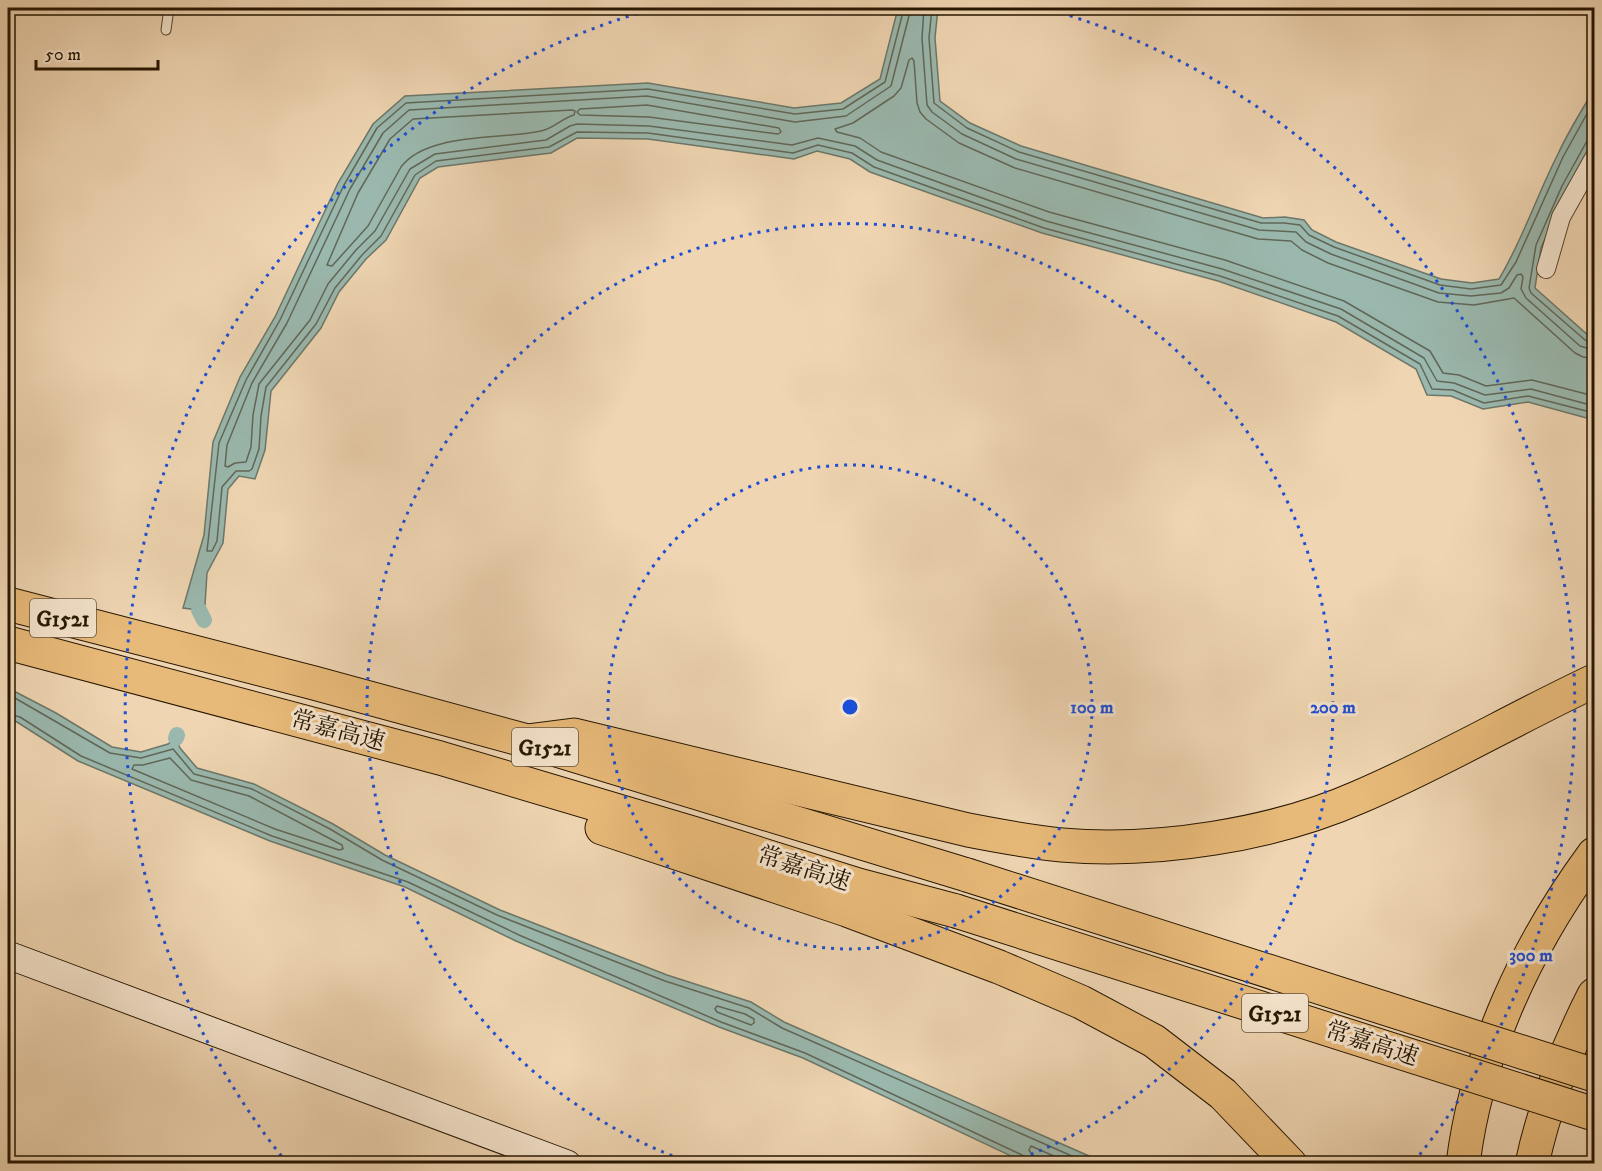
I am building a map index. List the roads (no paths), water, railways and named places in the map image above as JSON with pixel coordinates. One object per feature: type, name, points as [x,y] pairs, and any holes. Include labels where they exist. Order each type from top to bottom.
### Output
[{"type":"highway","name":"常嘉高速","points":[[8,604],[528,741],[967,875],[1594,1075]]},
{"type":"highway","name":"常嘉高速","points":[[8,643],[440,758],[858,885],[956,910],[1594,1114]]},
{"type":"highway","points":[[528,741],[574,735],[968,830],[1025,840],[1108,847],[1153,845],[1233,835],[1315,814],[1359,798],[1594,681]]},
{"type":"highway","points":[[440,758],[483,789],[847,910],[999,967],[1081,1002],[1154,1041],[1223,1094],[1290,1164]]},
{"type":"highway","points":[[1463,1164],[1481,1075],[1504,1010],[1530,955],[1562,901],[1594,854]]},
{"type":"highway","points":[[1532,1164],[1539,1129],[1555,1080],[1573,1036],[1594,995]]},
{"type":"street","points":[[1546,269],[1562,217],[1594,158]]},
{"type":"street","points":[[8,955],[567,1164]]},
{"type":"lane","points":[[166,30],[170,8]]},
{"type":"water","points":[[898,8],[938,8],[935,38],[940,101],[970,123],[1021,146],[1263,218],[1285,217],[1304,220],[1312,230],[1336,242],[1441,279],[1472,283],[1499,279],[1562,146],[1594,90],[1594,139],[1567,189],[1541,248],[1535,288],[1589,336],[1594,337],[1594,420],[1528,402],[1483,409],[1451,396],[1427,395],[1416,369],[1336,322],[1218,281],[1042,233],[870,172],[850,159],[817,151],[794,159],[648,139],[577,138],[551,153],[438,167],[420,178],[386,240],[366,259],[339,292],[321,328],[271,391],[265,450],[255,479],[239,476],[228,489],[223,543],[207,573],[205,605],[199,610],[183,608],[204,535],[213,442],[240,377],[275,317],[338,183],[373,124],[405,96],[648,83],[794,108],[841,103],[880,79]]},
{"type":"water","points":[[8,688],[56,713],[112,747],[141,752],[168,744],[176,738],[180,748],[197,768],[254,784],[333,824],[385,855],[500,910],[667,975],[751,1002],[784,1022],[1105,1163],[1026,1163],[803,1058],[719,1027],[516,941],[405,887],[270,841],[78,761],[17,722],[8,719]]},
{"type":"waterway","points":[[199,610],[204,620]]}]
